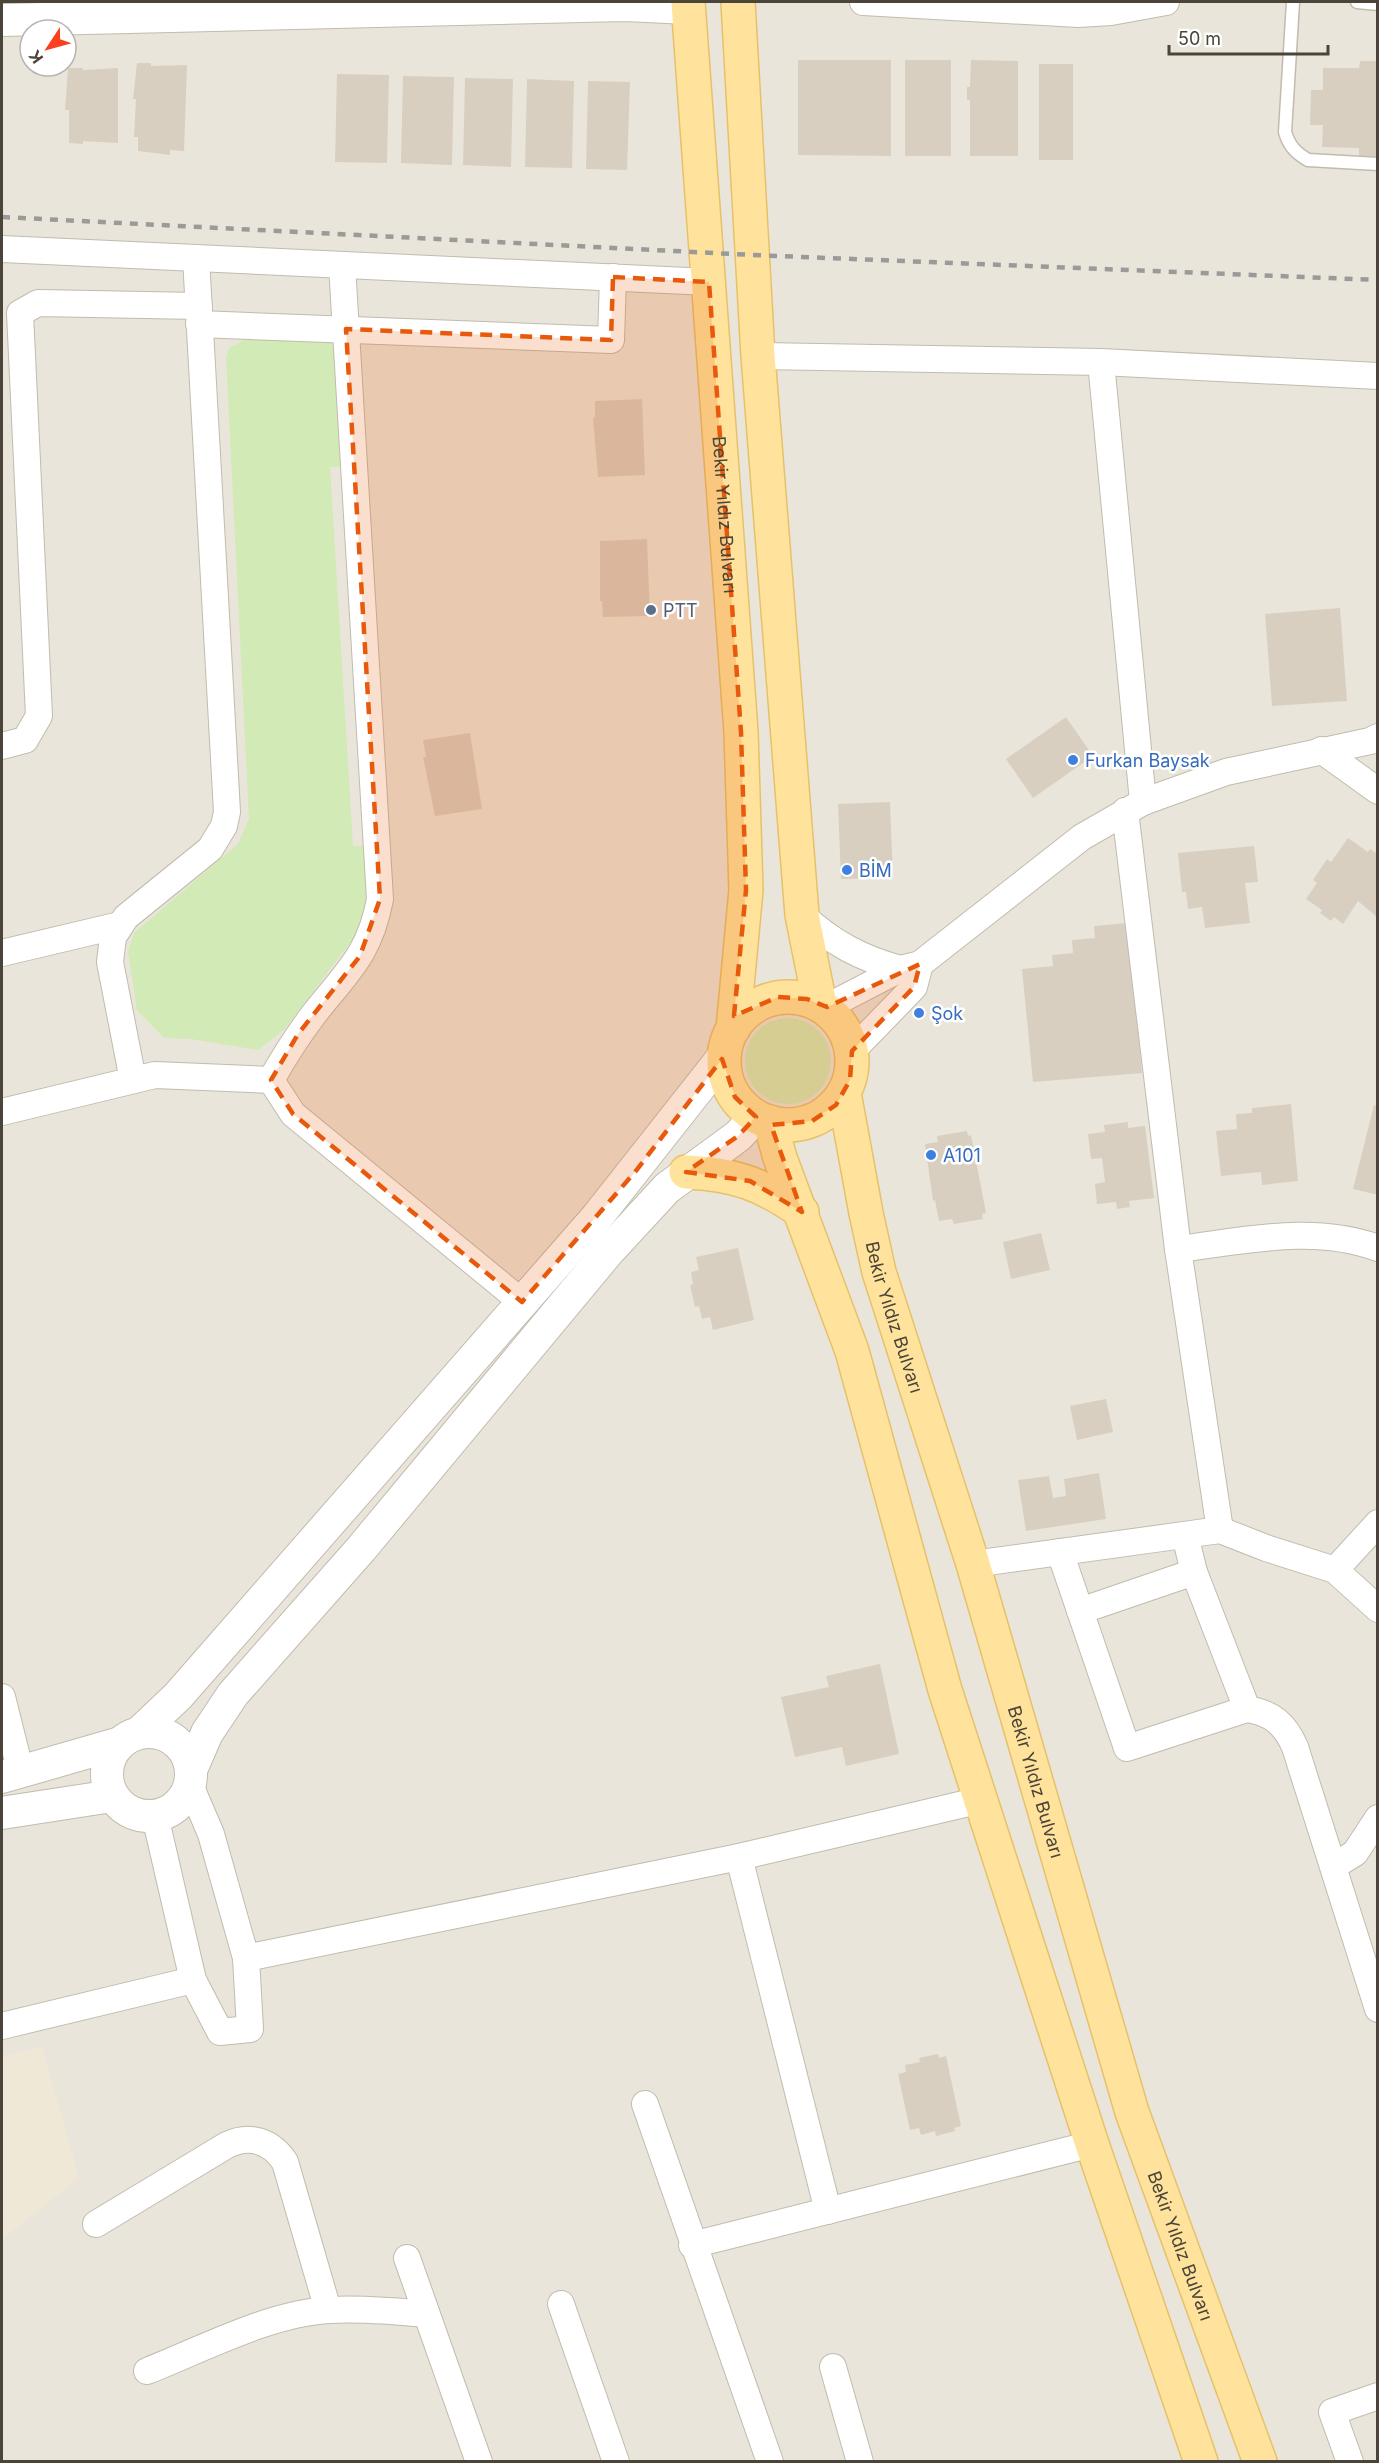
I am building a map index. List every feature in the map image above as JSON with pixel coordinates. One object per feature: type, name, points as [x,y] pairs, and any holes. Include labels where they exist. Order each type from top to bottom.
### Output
[{"type":"main road","points":[[738,2],[758,356],[802,915],[823,1007]]},
{"type":"main road","name":"Bekir Yıldız Bulvarı","points":[[688,5],[741,732],[746,890],[728,1042]]},
{"type":"main road","points":[[793,996],[823,1007],[842,1024],[852,1051],[853,1065],[844,1093],[836,1105],[812,1121],[784,1125],[763,1119],[745,1108],[728,1084],[728,1042],[752,1007],[778,997],[793,996]]},
{"type":"main road","name":"Bekir Yıldız Bulvarı","points":[[844,1093],[879,1272],[973,1564],[1132,2112],[1260,2462]]},
{"type":"main road","points":[[763,1119],[802,1212],[852,1351],[945,1689],[1092,2144],[1201,2462]]},
{"type":"main road","points":[[686,1172],[716,1173],[750,1181],[766,1188],[802,1212]]},
{"type":"street","points":[[863,2],[1078,14],[1131,4],[1166,2]]},
{"type":"street","points":[[2,20],[624,3],[688,5]]},
{"type":"street","points":[[2,249],[709,282]]},
{"type":"street","points":[[133,1080],[110,962],[113,937],[120,925],[210,849],[224,826],[227,812],[196,258]]},
{"type":"street","points":[[271,1080],[298,1034],[338,989],[360,956],[376,919],[380,899],[342,265]]},
{"type":"street","points":[[2,746],[25,740],[39,716],[20,314],[38,303],[346,329],[611,340],[613,277]]},
{"type":"street","points":[[758,356],[1101,362],[1377,376]]},
{"type":"street","points":[[1101,362],[1134,806],[1178,1249],[1220,1530]]},
{"type":"street","points":[[823,1007],[910,967],[1082,837],[1134,806],[1226,772],[1321,750],[1375,741]]},
{"type":"street","points":[[1321,750],[1377,791]]},
{"type":"street","points":[[802,915],[819,931],[852,953],[910,967]]},
{"type":"street","points":[[2,953],[120,925]]},
{"type":"street","points":[[852,1051],[914,987],[910,967]]},
{"type":"street","points":[[728,1042],[635,1173],[178,1696],[111,1754],[107,1768],[107,1782],[112,1796],[127,1811],[140,1816],[154,1816],[174,1808],[184,1798],[207,1733],[233,1694],[361,1549],[627,1230],[648,1206],[686,1172],[763,1119]]},
{"type":"street","points":[[2,1112],[155,1075],[271,1080]]},
{"type":"street","points":[[271,1080],[293,1114],[522,1302]]},
{"type":"street","points":[[1178,1249],[1310,1234],[1354,1241],[1377,1248]]},
{"type":"street","points":[[1335,1570],[1377,1523]]},
{"type":"street","points":[[973,1564],[1220,1530],[1266,1548],[1335,1570],[1377,1609]]},
{"type":"street","points":[[1185,1535],[1194,1572],[1247,1709]]},
{"type":"street","points":[[1060,1552],[1127,1748],[1247,1709],[1270,1715],[1288,1731],[1334,1866],[1377,2009]]},
{"type":"street","points":[[1080,1611],[1194,1572]]},
{"type":"street","points":[[2,1697],[11,1775],[153,1732],[173,1740],[183,1750],[190,1778],[211,1834],[246,1958],[250,2029],[220,2032],[193,1980],[154,1816]]},
{"type":"street","points":[[2,1813],[112,1796]]},
{"type":"street","points":[[246,1958],[740,1857],[981,1800]]},
{"type":"street","points":[[1334,1866],[1355,1853],[1377,1818]]},
{"type":"street","points":[[740,1857],[828,2211]]},
{"type":"street","points":[[2,2026],[193,1980]]},
{"type":"street","points":[[645,2104],[692,2245],[770,2462]]},
{"type":"street","points":[[96,2224],[227,2145],[244,2139],[261,2141],[271,2146],[285,2162],[328,2310]]},
{"type":"street","points":[[692,2245],[1092,2144]]},
{"type":"street","points":[[407,2259],[478,2462]]},
{"type":"street","points":[[561,2304],[615,2462]]},
{"type":"street","points":[[147,2371],[258,2327],[328,2310],[426,2314]]},
{"type":"street","points":[[833,2367],[860,2462]]},
{"type":"street","points":[[1350,2462],[1332,2412],[1377,2396]]},
{"type":"lane","points":[[1293,2],[1285,132],[1287,141],[1299,155],[1308,160],[1377,164]]},
{"type":"lane","points":[[1357,2],[1377,4]]},
{"type":"highlighted area","points":[[613,277],[709,282],[741,732],[746,890],[734,1016],[778,997],[807,999],[827,1007],[920,964],[914,987],[852,1051],[850,1080],[836,1105],[812,1121],[771,1125],[802,1212],[750,1181],[686,1172],[738,1136],[756,1117],[735,1097],[722,1059],[635,1172],[522,1302],[293,1114],[271,1080],[298,1034],[360,956],[380,899],[346,329],[611,340]]},
{"type":"shaded area","points":[[2,2],[1377,2],[1377,2461],[2,2462]]},
{"type":"shaded area","points":[[42,2047],[79,2178],[2,2240],[2,2056]]},
{"type":"green space","points":[[283,335],[331,342],[337,351],[349,467],[330,467],[353,846],[370,846],[368,895],[356,935],[284,1030],[258,1050],[191,1039],[164,1038],[137,1010],[128,952],[134,933],[238,844],[249,819],[226,357],[229,348],[252,336]]},
{"type":"green space","points":[[788,1018],[812,1025],[824,1037],[831,1061],[824,1085],[812,1097],[788,1104],[764,1097],[752,1085],[745,1061],[752,1037],[764,1025]]},
{"type":"building","points":[[798,60],[891,60],[891,156],[798,155]]},
{"type":"building","points":[[905,60],[951,60],[951,156],[905,156]]},
{"type":"building","points":[[971,60],[1018,61],[1018,156],[970,156],[970,100],[967,100],[967,87],[970,87]]},
{"type":"building","points":[[1360,61],[1378,61],[1378,156],[1359,156],[1359,148],[1322,147],[1323,125],[1310,125],[1311,90],[1323,90],[1323,68],[1359,68]]},
{"type":"building","points":[[137,63],[151,63],[151,66],[187,65],[184,151],[170,150],[170,155],[138,151],[138,137],[134,137],[136,99],[133,99]]},
{"type":"building","points":[[1039,64],[1073,64],[1073,160],[1039,160]]},
{"type":"building","points":[[78,68],[83,68],[83,70],[118,68],[118,143],[83,141],[83,144],[69,143],[69,110],[65,110],[67,78],[78,78]]},
{"type":"building","points":[[337,74],[389,75],[387,163],[335,162]]},
{"type":"building","points":[[403,76],[454,77],[452,165],[401,163]]},
{"type":"building","points":[[465,78],[513,79],[511,167],[463,165]]},
{"type":"building","points":[[527,79],[574,81],[572,168],[525,167]]},
{"type":"building","points":[[588,81],[630,82],[627,170],[586,169]]},
{"type":"building","points":[[642,399],[645,475],[598,477],[593,418],[595,417],[595,401]]},
{"type":"building","points":[[647,539],[650,616],[603,617],[602,601],[600,601],[600,541]]},
{"type":"building","points":[[1340,608],[1347,701],[1272,706],[1265,614]]},
{"type":"building","points":[[1066,717],[1093,756],[1033,798],[1006,759]]},
{"type":"building","points":[[470,733],[482,809],[435,816],[423,757],[426,757],[423,740]]},
{"type":"building","points":[[890,802],[893,878],[841,879],[838,804]]},
{"type":"building","points":[[1348,838],[1368,852],[1370,849],[1378,854],[1378,918],[1358,901],[1343,924],[1334,917],[1331,921],[1320,913],[1322,910],[1306,899],[1317,883],[1313,880],[1327,859],[1331,862]]},
{"type":"building","points":[[1254,846],[1258,882],[1245,883],[1250,923],[1205,928],[1202,907],[1188,909],[1186,892],[1182,892],[1178,853]]},
{"type":"building","points":[[1128,923],[1142,1073],[1033,1082],[1022,969],[1053,966],[1052,955],[1073,953],[1072,940],[1095,938],[1094,926]]},
{"type":"building","points":[[1291,1104],[1298,1181],[1262,1185],[1261,1172],[1221,1176],[1216,1131],[1237,1129],[1236,1114],[1252,1113],[1252,1108]]},
{"type":"building","points":[[1374,1105],[1378,1106],[1378,1195],[1353,1189]]},
{"type":"building","points":[[1128,1122],[1128,1128],[1145,1126],[1154,1198],[1129,1201],[1130,1207],[1117,1209],[1116,1202],[1097,1204],[1095,1184],[1105,1182],[1102,1158],[1091,1159],[1088,1134],[1105,1132],[1104,1125]]},
{"type":"building","points":[[967,1131],[968,1136],[971,1135],[986,1213],[982,1214],[983,1219],[954,1224],[952,1219],[939,1221],[935,1200],[933,1201],[925,1144],[938,1142],[937,1136]]},
{"type":"building","points":[[1041,1233],[1050,1270],[1011,1279],[1003,1242]]},
{"type":"building","points":[[738,1248],[754,1320],[713,1330],[710,1317],[702,1319],[699,1306],[695,1307],[690,1285],[693,1284],[691,1272],[699,1270],[696,1257]]},
{"type":"building","points":[[1106,1399],[1113,1432],[1077,1440],[1070,1406]]},
{"type":"building","points":[[1099,1473],[1106,1519],[1026,1531],[1018,1480],[1049,1476],[1053,1498],[1066,1496],[1064,1479]]},
{"type":"building","points":[[880,1664],[899,1754],[846,1766],[842,1747],[795,1757],[781,1697],[829,1687],[826,1676]]},
{"type":"building","points":[[938,2054],[939,2058],[946,2056],[961,2126],[954,2128],[955,2131],[936,2136],[935,2131],[921,2135],[919,2128],[910,2130],[898,2074],[906,2072],[905,2065],[920,2062],[919,2058]]},
{"type":"railway","points":[[2,217],[753,255],[1378,280]]},
{"type":"place","name":"PTT","points":[[651,610]]},
{"type":"place","name":"Furkan Baysak","points":[[1073,760]]},
{"type":"place","name":"BİM","points":[[847,870]]},
{"type":"place","name":"Şok","points":[[919,1013]]},
{"type":"place","name":"A101","points":[[931,1155]]}]
